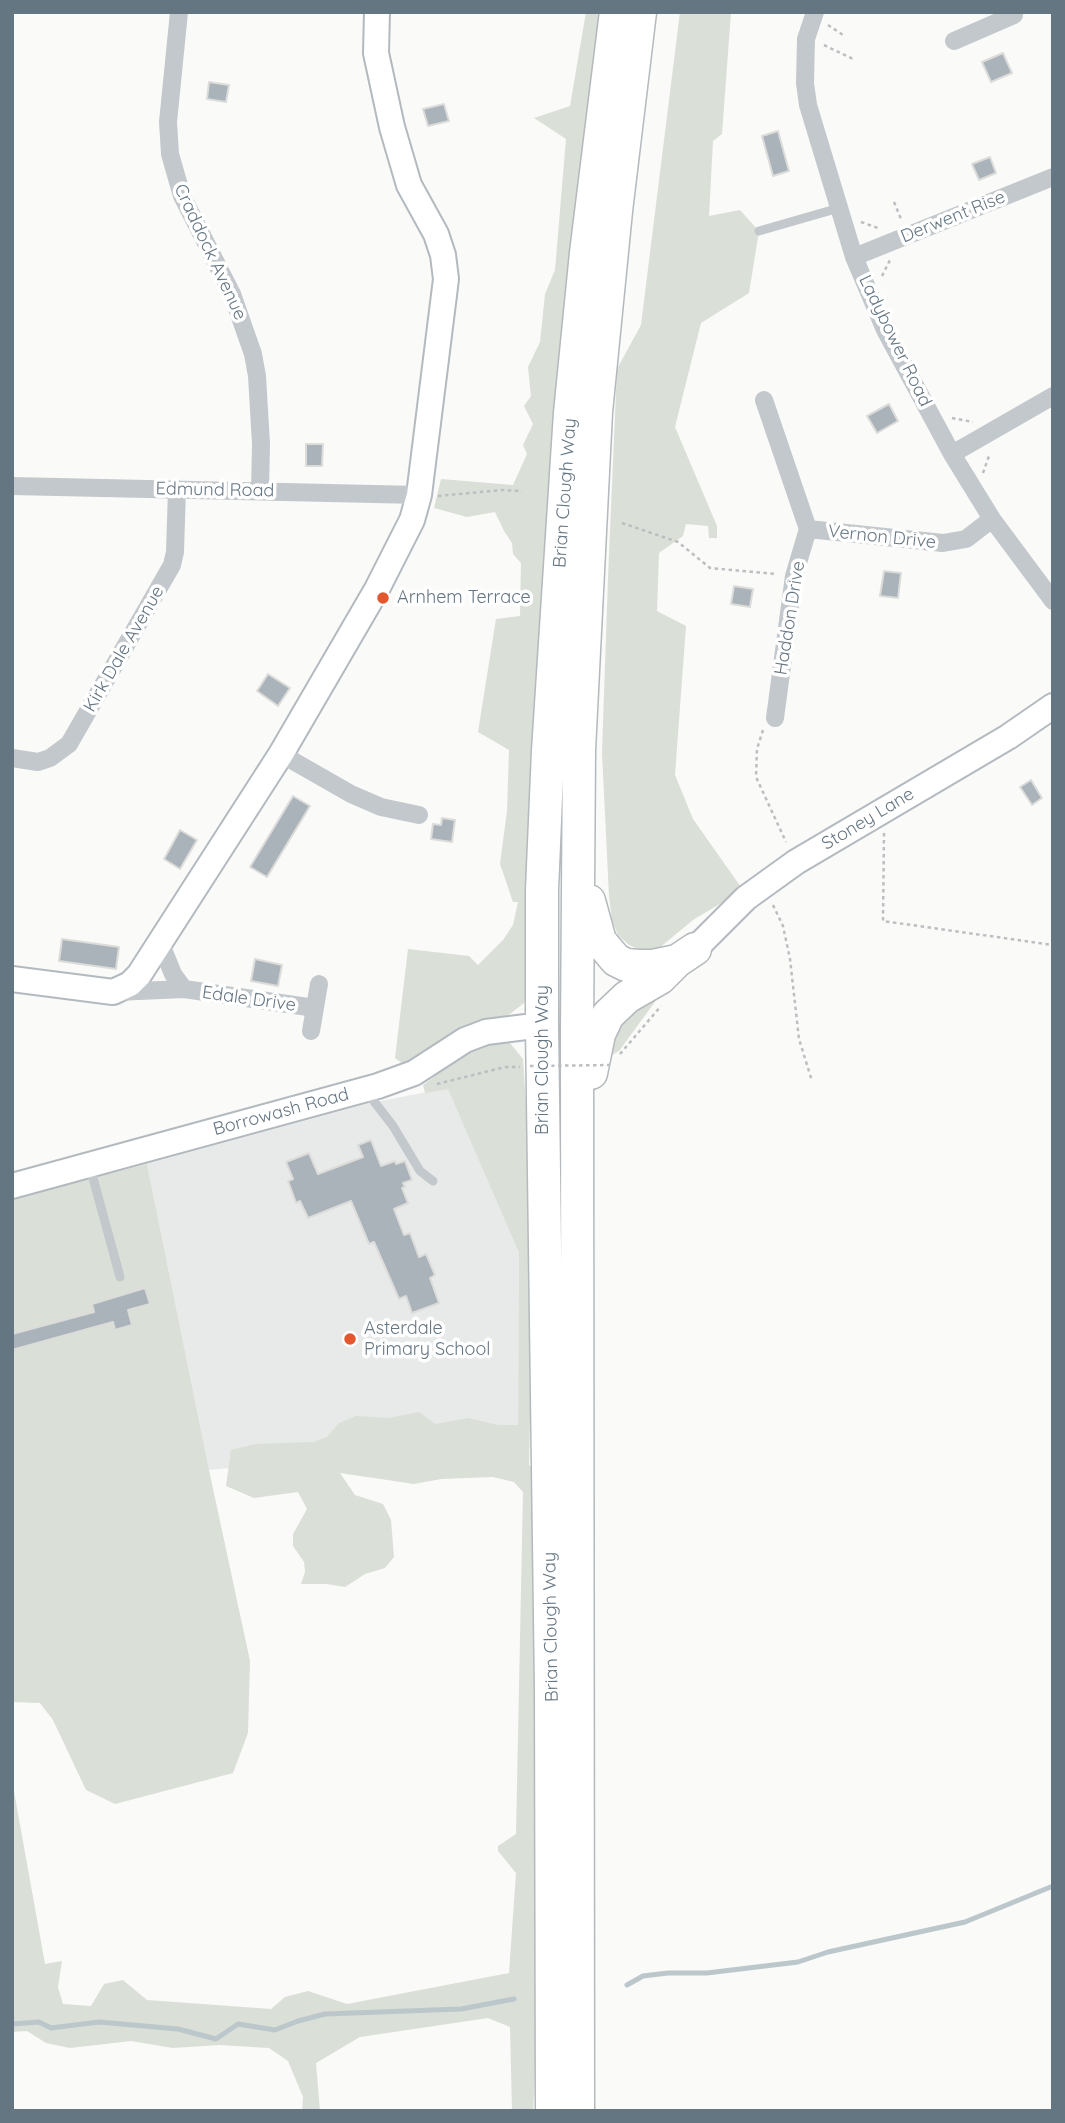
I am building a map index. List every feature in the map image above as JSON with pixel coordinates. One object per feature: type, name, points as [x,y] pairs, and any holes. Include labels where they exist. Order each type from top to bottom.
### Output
[{"type":"highway","name":"Brian Clough Way","points":[[552,2111],[551,1663],[542,890],[548,751],[570,413],[586,253],[616,12]]},
{"type":"highway","name":"Brian Clough Way","points":[[578,2111],[578,841],[582,671],[597,412],[618,189],[640,12]]},
{"type":"highway","points":[[578,841],[593,920],[597,935],[607,952],[621,963],[635,966],[653,966],[686,955]]},
{"type":"highway","points":[[578,1242],[588,1101],[599,1034],[616,1006],[660,978],[686,955]]},
{"type":"street","name":"Craddock Avenue","points":[[179,12],[169,122],[170,154],[182,195],[232,294],[253,354],[258,385],[260,491]]},
{"type":"street","points":[[12,979],[113,992],[130,984],[139,975],[281,754],[391,564],[412,520],[419,495],[446,279],[443,255],[436,234],[415,197],[399,151],[378,65],[375,41],[377,12]]},
{"type":"street","points":[[954,41],[993,18],[1014,15]]},
{"type":"street","name":"Ladybower Road","points":[[820,18],[806,39],[805,83],[808,105],[854,257],[885,330],[952,454],[992,519],[1053,601]]},
{"type":"street","name":"Derwent Rise","points":[[854,257],[1053,177]]},
{"type":"street","points":[[952,454],[1053,396]]},
{"type":"street","points":[[764,400],[808,529]]},
{"type":"street","name":"Edmund Road","points":[[12,486],[419,495]]},
{"type":"street","name":"Kirk Dale Avenue","points":[[12,758],[38,762],[50,758],[69,744],[172,565],[175,552],[177,489]]},
{"type":"street","name":"Vernon Drive","points":[[808,529],[943,543],[966,539],[992,519]]},
{"type":"street","name":"Haddon Drive","points":[[775,718],[794,576],[808,529]]},
{"type":"street","name":"Stoney Lane","points":[[686,955],[747,898],[796,862],[1007,737],[1053,706]]},
{"type":"street","points":[[281,754],[351,794],[380,807],[419,815]]},
{"type":"street","name":"Edale Drive","points":[[160,942],[173,974],[184,989]]},
{"type":"street","name":"Edale Drive","points":[[311,1031],[319,984]]},
{"type":"street","name":"Edale Drive","points":[[113,992],[184,989],[314,1008]]},
{"type":"street","name":"Borrowash Road","points":[[12,1186],[365,1089],[414,1073],[465,1040],[486,1032],[542,1025]]},
{"type":"lane","points":[[759,231],[839,208]]},
{"type":"lane","points":[[365,1089],[393,1126],[420,1171],[433,1181]]},
{"type":"lane","points":[[90,1165],[120,1277]]},
{"type":"path","points":[[820,18],[843,35]]},
{"type":"path","points":[[820,43],[853,59]]},
{"type":"path","points":[[419,495],[522,491]]},
{"type":"path","points":[[622,523],[678,542],[710,568],[794,576]]},
{"type":"path","points":[[775,718],[763,730],[757,749],[756,777],[772,816],[796,862]]},
{"type":"path","points":[[884,808],[883,921],[1053,945]]},
{"type":"path","points":[[760,889],[773,905],[783,926],[790,959],[799,1039],[812,1081]]},
{"type":"path","points":[[619,1055],[664,1002]]},
{"type":"path","points":[[530,1066],[610,1065]]},
{"type":"path","points":[[432,1086],[505,1067]]},
{"type":"shaded area","points":[[586,12],[607,12],[586,123],[592,125],[552,439],[562,448],[531,988],[524,1003],[510,1014],[451,1036],[408,1068],[395,1058],[408,949],[469,956],[478,965],[503,940],[513,925],[518,902],[513,902],[500,864],[507,811],[509,750],[478,732],[496,619],[520,616],[521,563],[513,554],[512,543],[495,512],[467,517],[434,508],[441,479],[513,485],[527,454],[523,445],[533,424],[524,406],[531,396],[528,367],[540,342],[545,294],[555,270],[566,139],[534,118],[570,106]]},
{"type":"shaded area","points":[[680,12],[731,12],[722,134],[713,141],[709,216],[740,210],[759,231],[749,293],[701,323],[675,427],[717,526],[717,538],[709,538],[708,526],[686,524],[683,536],[659,553],[657,611],[686,626],[675,775],[693,819],[743,890],[693,920],[658,949],[642,951],[629,945],[618,935],[612,920],[609,896],[602,753],[608,578],[617,369],[641,325]]},
{"type":"shaded area","points":[[660,995],[619,1051],[607,1058],[619,1024],[627,1015]]},
{"type":"shaded area","points":[[501,1042],[510,1043],[523,1059],[534,1229],[529,1465],[538,1474],[541,1964],[533,2111],[512,2111],[510,2027],[488,2018],[360,2037],[316,2063],[320,2111],[302,2111],[303,2097],[288,2061],[269,2048],[219,2045],[173,2048],[131,2041],[70,2048],[46,2043],[27,2031],[12,2032],[12,1780],[45,1964],[62,1961],[58,1987],[63,2004],[91,2006],[104,1984],[123,1980],[147,2000],[271,2009],[285,1997],[308,1991],[347,2004],[509,1973],[516,1873],[498,1851],[498,1846],[516,1834],[523,1492],[514,1482],[493,1477],[441,1479],[414,1484],[340,1473],[355,1495],[383,1504],[391,1520],[394,1557],[385,1568],[365,1574],[345,1587],[301,1584],[305,1572],[304,1562],[293,1546],[293,1534],[307,1509],[298,1492],[254,1498],[226,1486],[231,1450],[255,1444],[314,1442],[327,1437],[339,1423],[356,1416],[389,1418],[419,1412],[435,1424],[469,1418],[498,1425],[518,1425],[519,1253],[448,1089],[425,1093],[423,1085],[470,1050]]},
{"type":"shaded area","name":"Asterdale Primary School","points":[[448,1088],[519,1253],[518,1441],[209,1470],[147,1164],[370,1103]]},
{"type":"shaded area","points":[[147,1164],[250,1661],[248,1733],[233,1773],[115,1804],[86,1790],[53,1720],[40,1703],[12,1702],[12,1199]]},
{"type":"building","points":[[1003,53],[1012,73],[991,82],[982,62]]},
{"type":"building","points":[[209,82],[229,85],[226,102],[207,99]]},
{"type":"building","points":[[444,104],[449,121],[428,126],[423,109]]},
{"type":"building","points":[[778,131],[789,171],[773,176],[762,136]]},
{"type":"building","points":[[990,157],[996,173],[979,180],[972,164]]},
{"type":"building","points":[[889,404],[898,421],[877,433],[867,416]]},
{"type":"building","points":[[306,444],[323,444],[322,466],[306,466]]},
{"type":"building","points":[[884,571],[901,573],[898,598],[880,596]]},
{"type":"building","points":[[734,586],[753,589],[750,607],[731,604]]},
{"type":"building","points":[[268,674],[290,688],[278,706],[257,691]]},
{"type":"building","points":[[1031,780],[1042,798],[1032,805],[1020,787]]},
{"type":"building","points":[[293,796],[310,806],[267,877],[250,867]]},
{"type":"building","points":[[442,818],[455,820],[452,842],[431,839],[433,824],[441,825]]},
{"type":"building","points":[[180,830],[197,840],[180,869],[164,859]]},
{"type":"building","points":[[62,939],[119,947],[116,969],[59,961]]},
{"type":"building","points":[[255,959],[282,965],[278,986],[251,981]]},
{"type":"building","points":[[371,1140],[381,1166],[405,1161],[412,1180],[403,1183],[405,1187],[402,1188],[408,1203],[394,1209],[404,1235],[410,1233],[419,1257],[426,1254],[435,1275],[430,1278],[439,1303],[412,1313],[406,1296],[399,1299],[374,1242],[369,1244],[351,1201],[308,1218],[300,1201],[296,1203],[288,1181],[293,1179],[286,1162],[309,1153],[318,1174],[363,1157],[358,1145]]},
{"type":"building","points":[[145,1288],[150,1304],[128,1310],[132,1325],[115,1330],[113,1322],[12,1350],[12,1334],[94,1312],[92,1304]]},
{"type":"waterway","points":[[627,1985],[643,1976],[707,1973],[798,1962],[828,1952],[965,1922],[1053,1886]]},
{"type":"waterway","points":[[12,2024],[39,2022],[51,2028],[99,2022],[178,2029],[216,2039],[238,2024],[275,2030],[325,2014],[461,2009],[514,1999]]},
{"type":"place","name":"Arnhem Terrace","points":[[383,598]]},
{"type":"place","name":"Asterdale Primary School","points":[[350,1339]]}]
